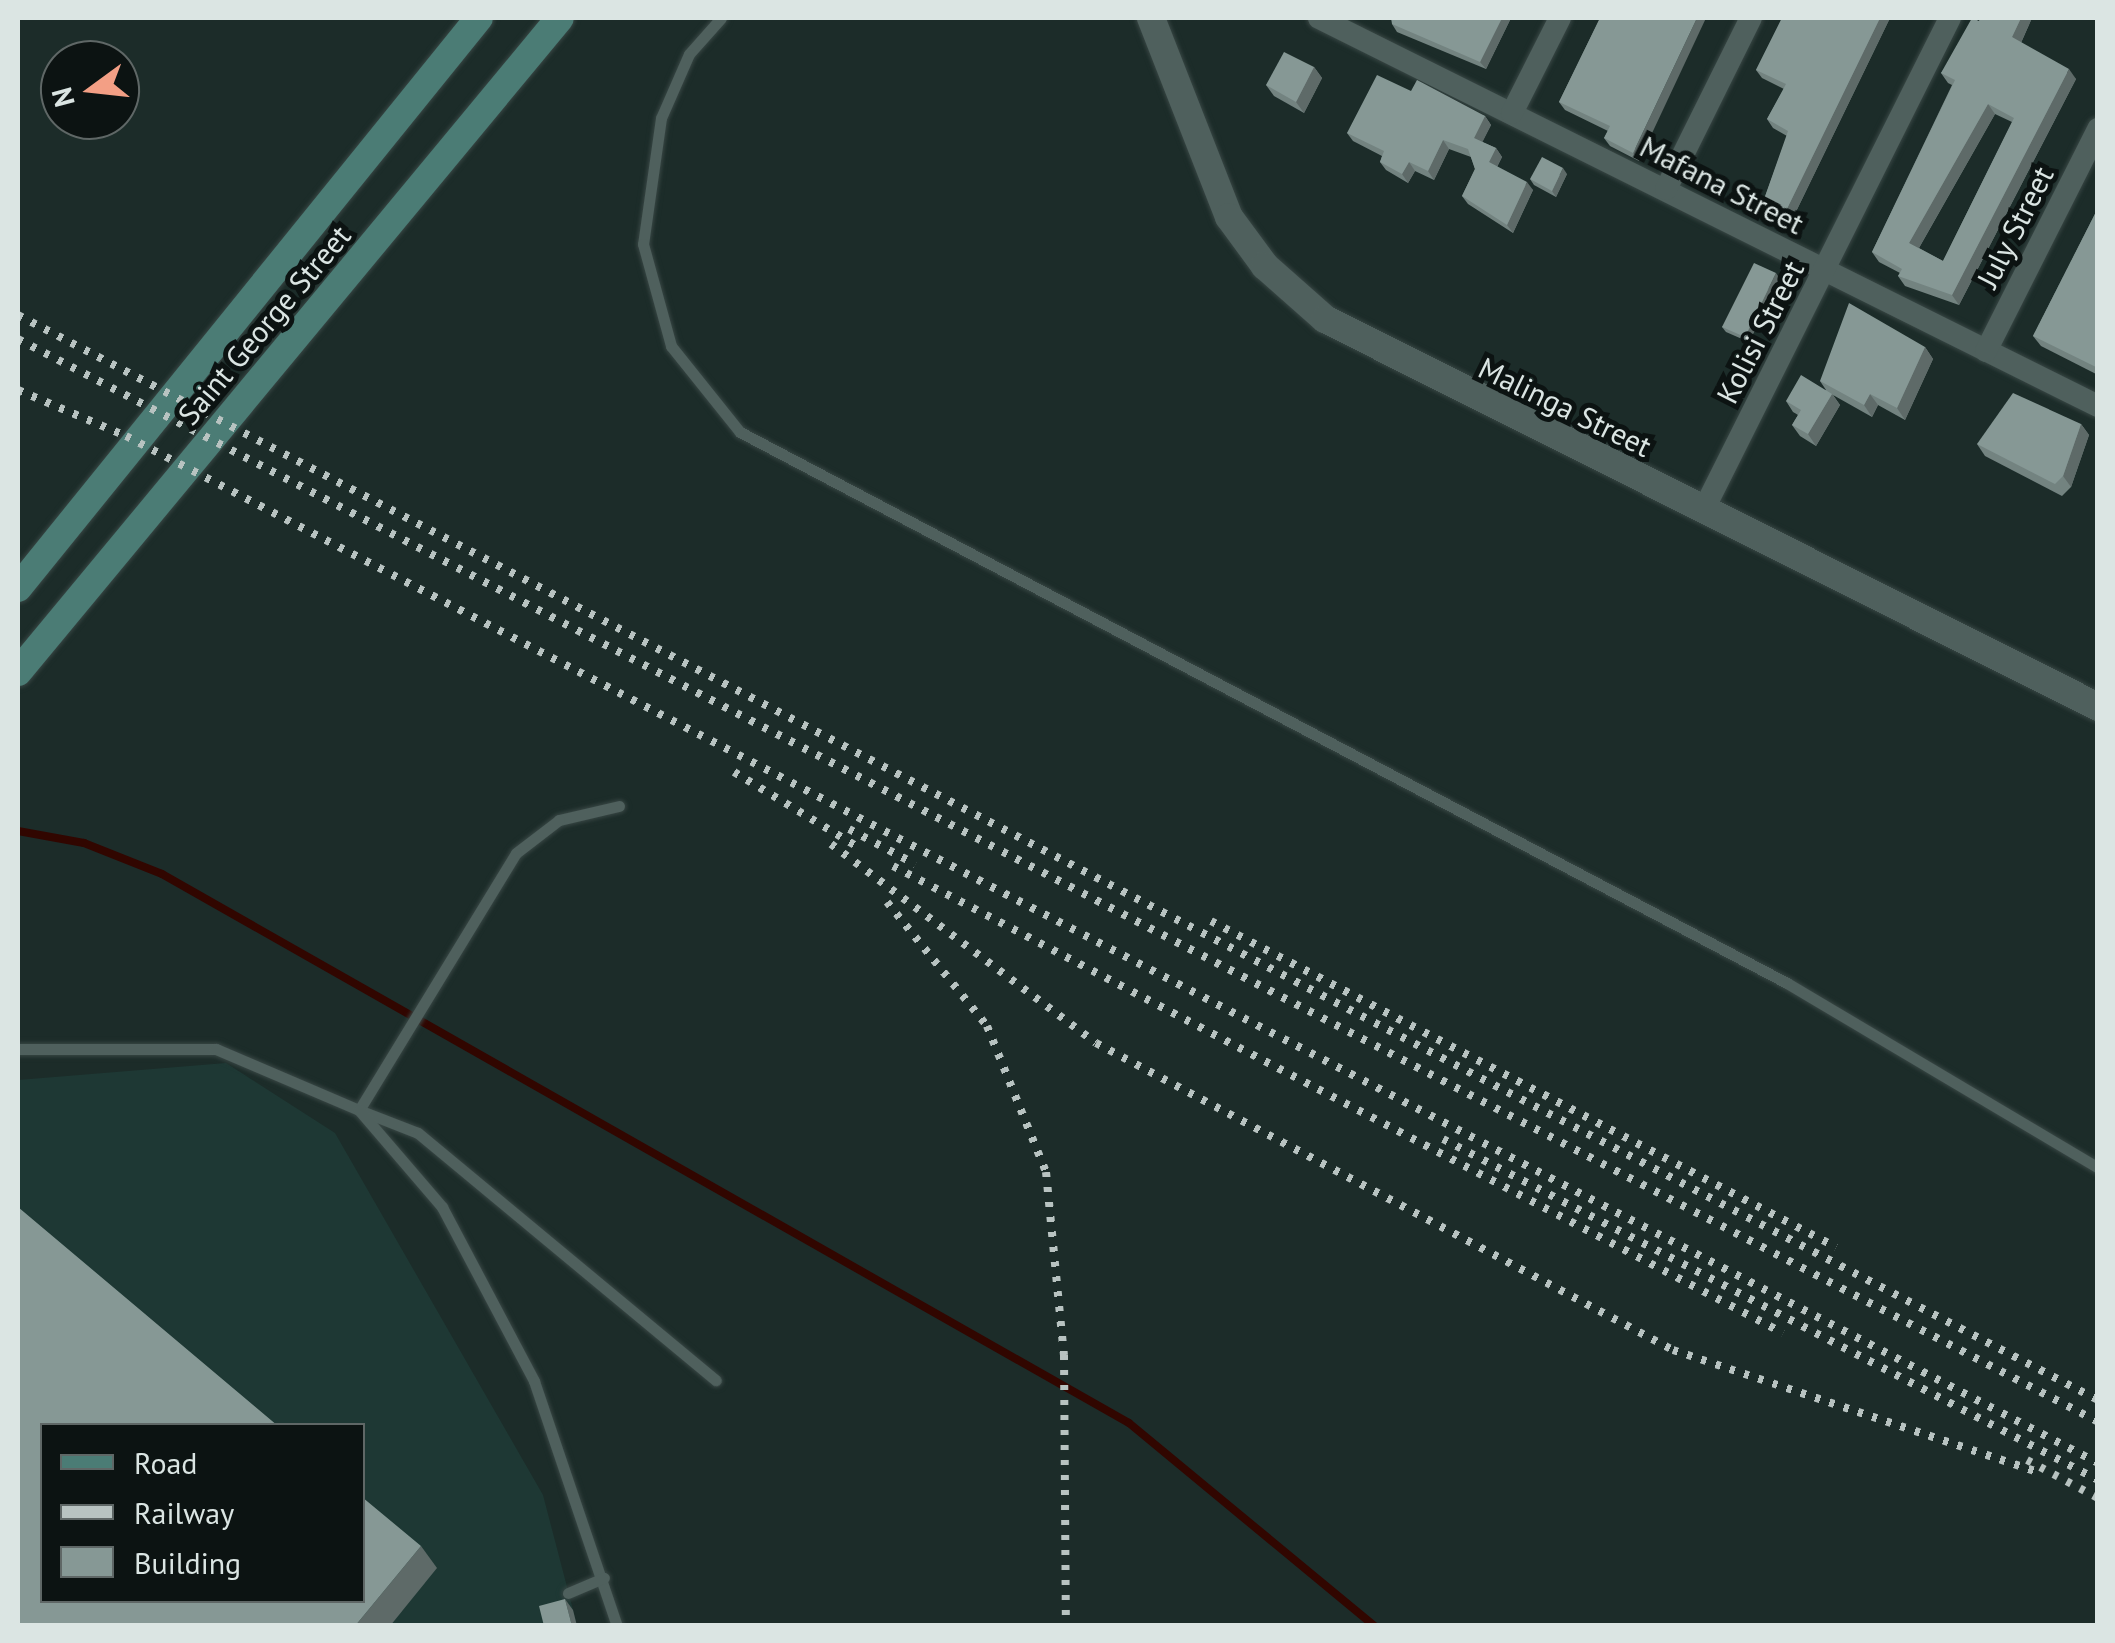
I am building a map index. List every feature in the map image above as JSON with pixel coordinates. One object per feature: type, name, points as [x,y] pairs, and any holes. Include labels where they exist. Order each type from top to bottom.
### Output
[{"type":"main road","name":"Saint George Street","points":[[18,588],[479,18]]},
{"type":"main road","name":"Saint George Street","points":[[18,672],[560,18]]},
{"type":"street","name":"Malinga Street","points":[[1151,18],[1214,189],[1286,288],[1352,336],[2098,707]]},
{"type":"street","name":"Mafana Street","points":[[1319,18],[1358,26],[1512,113],[2098,406]]},
{"type":"street","points":[[1512,113],[1560,18]]},
{"type":"street","points":[[1666,189],[1751,18]]},
{"type":"street","name":"Kolisi Street","points":[[1702,512],[1950,18]]},
{"type":"street","name":"July Street","points":[[1986,351],[2098,130]]},
{"type":"lane","points":[[720,18],[690,54],[661,118],[643,244],[671,346],[740,432],[1788,982],[2098,1168]]},
{"type":"lane","points":[[360,1110],[395,1065],[452,963],[536,832],[619,806]]},
{"type":"lane","points":[[18,1049],[216,1049],[418,1133],[716,1380]]},
{"type":"lane","points":[[360,1110],[442,1207],[534,1381],[604,1578],[617,1626]]},
{"type":"lane","points":[[568,1593],[604,1578]]},
{"type":"shaded area","points":[[226,1063],[335,1133],[543,1495],[577,1625],[18,1626],[18,1080]]},
{"type":"building","points":[[1391,18],[1502,18],[1480,62],[1392,24]]},
{"type":"building","points":[[1600,18],[1697,18],[1633,153],[1604,138],[1610,126],[1559,102]]},
{"type":"building","points":[[1782,18],[1880,18],[1783,217],[1762,205],[1788,131],[1767,119],[1786,84],[1756,70]]},
{"type":"building","points":[[1972,18],[2021,18],[2012,37],[2069,69],[1952,295],[1898,276],[1902,269],[1872,252],[1955,80],[1941,73]],"holes":[[[1988,104],[2014,118],[1943,261],[1909,243]]]},
{"type":"building","points":[[1284,52],[1314,67],[1296,102],[1266,85]]},
{"type":"building","points":[[1377,75],[1411,91],[1417,80],[1485,116],[1474,138],[1496,148],[1489,162],[1527,182],[1507,225],[1462,196],[1475,169],[1468,149],[1443,140],[1428,171],[1409,162],[1402,174],[1380,162],[1384,151],[1347,133]]},
{"type":"building","points":[[1542,157],[1563,168],[1552,191],[1530,179]]},
{"type":"building","points":[[2098,208],[2098,368],[2033,336]]},
{"type":"building","points":[[1754,263],[1776,273],[1745,337],[1722,327]]},
{"type":"building","points":[[1849,303],[1925,347],[1897,408],[1870,394],[1864,405],[1820,381]]},
{"type":"building","points":[[1801,375],[1832,394],[1808,434],[1792,425],[1801,410],[1786,401]]},
{"type":"building","points":[[2013,393],[2081,424],[2063,476],[2055,484],[1977,444]]},
{"type":"building","points":[[18,1207],[274,1423],[40,1423],[40,1603],[365,1603],[365,1499],[421,1546],[355,1626],[18,1626]]},
{"type":"building","points":[[565,1599],[572,1626],[544,1626],[539,1606]]},
{"type":"waterway","points":[[18,831],[84,843],[162,874],[1129,1423],[1374,1626]]},
{"type":"railway","points":[[18,315],[2098,1400]]},
{"type":"railway","points":[[18,339],[2098,1422]]},
{"type":"railway","points":[[18,390],[126,436],[2098,1463]]},
{"type":"railway","points":[[734,772],[858,847]]},
{"type":"railway","points":[[849,829],[915,864]]},
{"type":"railway","points":[[831,844],[1096,1043],[1673,1350],[2038,1472]]},
{"type":"railway","points":[[893,866],[1783,1333]]},
{"type":"railway","points":[[887,902],[987,1026],[1046,1172],[1064,1355],[1066,1626]]},
{"type":"railway","points":[[1211,921],[1836,1247]]},
{"type":"railway","points":[[1443,1139],[2098,1480]]},
{"type":"railway","points":[[2027,1460],[2098,1498]]}]
